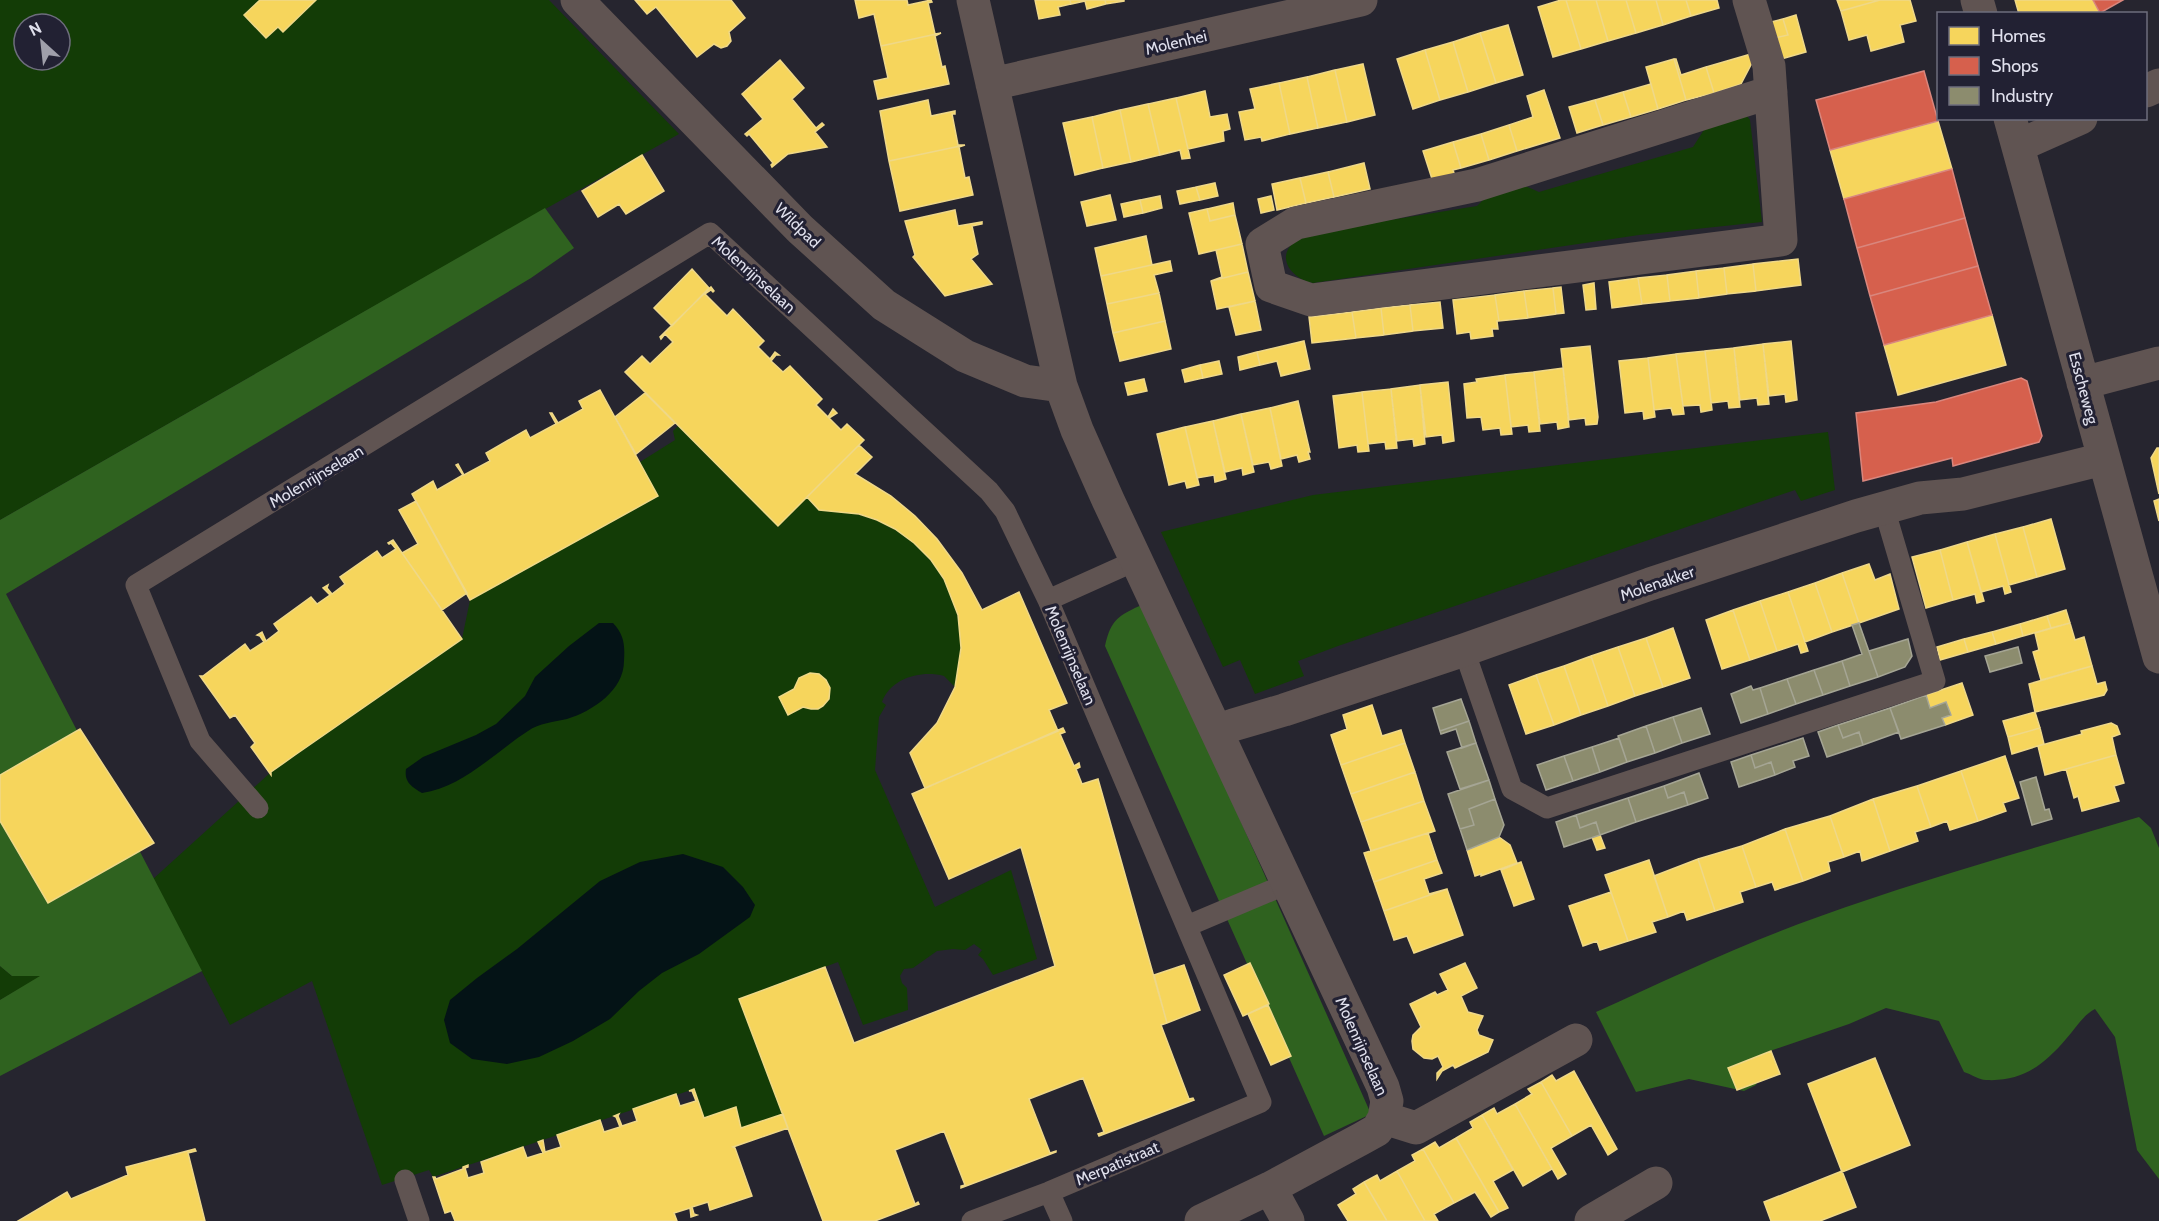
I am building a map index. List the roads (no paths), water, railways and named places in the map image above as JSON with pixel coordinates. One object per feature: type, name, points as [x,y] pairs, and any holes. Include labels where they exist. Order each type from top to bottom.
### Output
[{"type":"street","name":"Wildpad","points":[[577,0],[800,229],[884,305],[965,356],[1025,381],[1061,386]]},
{"type":"street","name":"Molenrijnselaan","points":[[973,0],[1061,386],[1082,440],[1383,1087],[1387,1101],[1384,1118],[1377,1130],[1270,1188]]},
{"type":"street","name":"Molenhei","points":[[992,84],[1361,0]]},
{"type":"street","points":[[1749,0],[1769,66],[1771,92],[1781,240],[1311,300],[1271,286],[1262,244],[1296,223],[1477,185],[1771,92]]},
{"type":"street","points":[[2014,132],[2071,120]]},
{"type":"street","name":"Esscheweg","points":[[2014,132],[2159,657]]},
{"type":"street","points":[[2083,383],[2159,363]]},
{"type":"street","name":"Molenakker","points":[[1218,732],[1233,725],[1464,650],[1650,584],[1884,508],[1920,498],[1963,494],[2103,459]]},
{"type":"street","name":"Molenrijnselaan","points":[[1384,1118],[1416,1128],[1575,1040]]},
{"type":"street","points":[[1591,1221],[1656,1183]]},
{"type":"street","points":[[1201,1221],[1270,1188],[1288,1221]]},
{"type":"lane","name":"Molenrijnselaan","points":[[258,808],[200,741],[136,585],[710,233],[989,491],[1005,511],[1048,600],[1261,1102]]},
{"type":"lane","points":[[1464,650],[1512,789],[1547,808],[1935,681],[1884,508]]},
{"type":"lane","points":[[1048,600],[1137,560]]},
{"type":"lane","points":[[1187,926],[1289,884]]},
{"type":"lane","name":"Merpatistraat","points":[[972,1221],[1049,1192],[1261,1102]]},
{"type":"lane","points":[[405,1180],[419,1221]]},
{"type":"lane","points":[[1049,1192],[1062,1221]]}]
